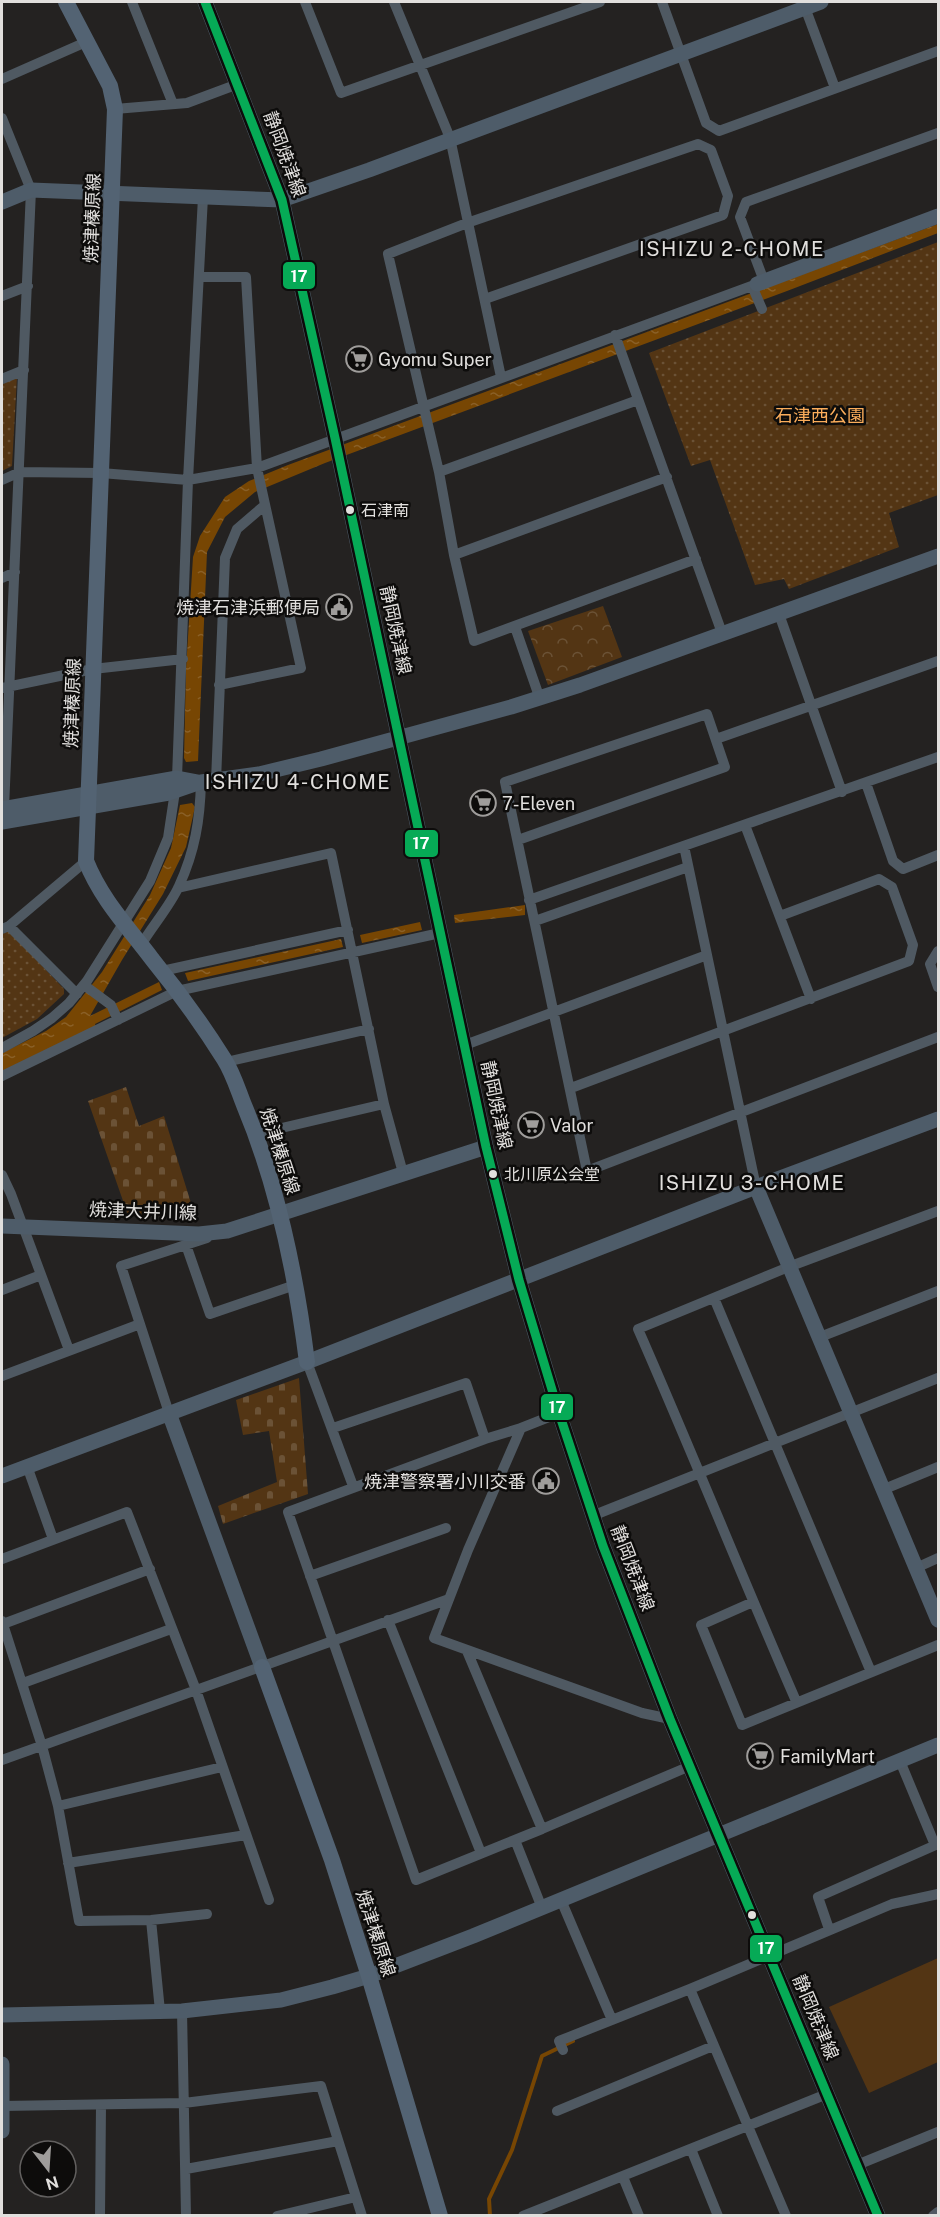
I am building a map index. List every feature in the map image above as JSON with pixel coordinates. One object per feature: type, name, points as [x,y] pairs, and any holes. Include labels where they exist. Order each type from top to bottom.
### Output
[{"type":"main road","name":"焼津榛原線","points":[[66,2],[110,86],[115,110],[86,861],[96,885],[124,925],[171,982],[226,1062],[256,1134],[280,1214],[295,1285],[307,1362]]},
{"type":"main road","name":"焼津榛原線","points":[[262,1667],[332,1860],[440,2216]]},
{"type":"street","points":[[132,2],[173,104]]},
{"type":"street","name":"静岡焼津線","points":[[205,2],[282,200],[336,441],[486,1147],[519,1280],[559,1413],[592,1516],[670,1719],[878,2216]]},
{"type":"street","points":[[305,2],[341,93],[600,2]]},
{"type":"street","points":[[394,2],[450,138],[501,377]]},
{"type":"street","points":[[662,2],[706,123],[719,131],[939,51]]},
{"type":"street","points":[[2,202],[31,190],[282,200],[681,54],[804,4],[821,2]]},
{"type":"street","points":[[804,4],[836,88]]},
{"type":"street","points":[[2,79],[86,42]]},
{"type":"street","points":[[115,110],[187,103],[238,84]]},
{"type":"street","points":[[2,118],[31,190],[15,572],[5,687],[2,813],[259,774],[540,699],[939,556]]},
{"type":"street","points":[[762,309],[758,283],[741,217],[746,201],[939,133]]},
{"type":"street","points":[[484,299],[723,215],[728,196],[711,150],[698,144],[467,223],[388,254],[439,472],[454,555],[474,641],[696,559]]},
{"type":"street","points":[[2,1048],[43,1024],[82,989],[150,881],[168,838],[176,785],[183,659],[188,480],[204,197]]},
{"type":"street","points":[[2,480],[20,472],[101,473],[188,480],[258,471],[501,377],[615,338],[939,216]]},
{"type":"street","points":[[199,277],[246,277],[258,471],[301,668],[219,685]]},
{"type":"street","points":[[2,297],[28,286]]},
{"type":"street","points":[[615,338],[722,633]]},
{"type":"street","points":[[2,379],[24,370]]},
{"type":"street","points":[[439,472],[638,400]]},
{"type":"street","points":[[454,555],[667,477]]},
{"type":"street","points":[[140,943],[178,888],[194,846],[208,782],[219,685],[225,558],[237,529],[265,505]]},
{"type":"street","points":[[2,578],[15,572]]},
{"type":"street","points":[[779,614],[842,792]]},
{"type":"street","points":[[515,627],[540,699]]},
{"type":"street","points":[[5,687],[93,669],[183,659]]},
{"type":"street","points":[[716,739],[939,662]]},
{"type":"street","points":[[518,840],[725,767],[707,714],[505,782],[587,1171],[939,1037]]},
{"type":"street","points":[[529,900],[939,757]]},
{"type":"street","points":[[866,783],[892,861],[903,869],[939,855]]},
{"type":"street","points":[[745,825],[811,999]]},
{"type":"street","points":[[684,846],[756,1187],[791,1266],[882,1490],[939,1620]]},
{"type":"street","points":[[178,888],[331,853],[384,1104],[403,1173]]},
{"type":"street","points":[[86,861],[5,927],[82,989],[107,1002],[117,1019]]},
{"type":"street","points":[[534,921],[688,867]]},
{"type":"street","points":[[571,1089],[909,961],[913,945],[892,887],[879,879],[780,916]]},
{"type":"street","points":[[2,1076],[117,1019],[171,982],[348,930]]},
{"type":"street","points":[[171,982],[352,952],[440,933]]},
{"type":"street","points":[[939,951],[930,964],[939,987]]},
{"type":"street","points":[[465,1045],[707,955]]},
{"type":"street","points":[[226,1062],[369,1029]]},
{"type":"street","points":[[256,1134],[384,1104]]},
{"type":"street","points":[[2,1476],[307,1362],[756,1187],[939,1119]]},
{"type":"street","name":"焼津大井川線","points":[[2,1226],[22,1225],[199,1234],[227,1231],[486,1147]]},
{"type":"street","points":[[2,1175],[6,1196],[22,1225],[69,1350]]},
{"type":"street","points":[[796,1701],[638,1329],[791,1266],[939,1211]]},
{"type":"street","points":[[227,1231],[121,1266],[169,1413],[262,1667]]},
{"type":"street","points":[[186,1245],[210,1314],[295,1285]]},
{"type":"street","points":[[2,1290],[41,1275]]},
{"type":"street","points":[[820,1337],[939,1291]]},
{"type":"street","points":[[714,1298],[871,1672]]},
{"type":"street","points":[[2,1376],[140,1324]]},
{"type":"street","points":[[307,1362],[353,1486]]},
{"type":"street","points":[[592,1516],[939,1378]]},
{"type":"street","points":[[333,1428],[466,1383],[485,1439]]},
{"type":"street","points":[[559,1413],[353,1486],[288,1512],[416,1880],[690,1766]]},
{"type":"street","points":[[521,1428],[434,1638],[642,1713],[670,1719]]},
{"type":"street","points":[[27,1466],[53,1539]]},
{"type":"street","points":[[882,1490],[939,1467]]},
{"type":"street","points":[[2,1559],[127,1512],[196,1690],[269,1900]]},
{"type":"street","points":[[310,1576],[446,1528]]},
{"type":"street","points":[[916,1568],[939,1558]]},
{"type":"street","points":[[150,1569],[2,1622],[23,1683],[58,1806],[79,1921],[151,1920],[207,1914]]},
{"type":"street","points":[[2,1760],[449,1599]]},
{"type":"street","points":[[753,1602],[701,1625],[742,1725],[796,1701],[939,1645]]},
{"type":"street","points":[[388,1620],[481,1853]]},
{"type":"street","points":[[23,1683],[171,1629]]},
{"type":"street","points":[[467,1651],[542,1829]]},
{"type":"street","points":[[2,2015],[182,2011],[281,2000],[369,1976],[542,1908],[939,1745]]},
{"type":"street","points":[[829,1929],[818,1897],[937,1845],[900,1761]]},
{"type":"street","points":[[58,1806],[222,1767]]},
{"type":"street","points":[[68,1863],[246,1835]]},
{"type":"street","points":[[515,1840],[542,1908]]},
{"type":"street","points":[[562,2047],[559,2041],[690,1989],[829,1929],[892,1904],[939,1894]]},
{"type":"street","points":[[561,1900],[612,2020]]},
{"type":"street","points":[[151,1920],[160,2012]]},
{"type":"street","points":[[690,1989],[786,2216]]},
{"type":"street","points":[[182,2011],[186,2216]]},
{"type":"street","points":[[557,2110],[713,2046]]},
{"type":"street","points":[[2,2064],[2,2131]]},
{"type":"street","points":[[3,2106],[184,2103],[321,2086],[362,2216]]},
{"type":"street","points":[[523,2216],[826,2094]]},
{"type":"street","points":[[100,2216],[101,2105]]},
{"type":"street","points":[[856,2165],[939,2132]]},
{"type":"street","points":[[186,2169],[338,2141]]},
{"type":"street","points":[[691,2149],[718,2216]]},
{"type":"street","points":[[623,2177],[639,2216]]},
{"type":"street","points":[[277,2216],[356,2197]]},
{"type":"street","points":[[933,2216],[939,2212]]},
{"type":"green space","name":"石津西公園","points":[[938,242],[938,495],[889,513],[899,547],[789,589],[784,579],[755,585],[710,460],[691,466],[649,353]]},
{"type":"green space","points":[[17,377],[12,466],[2,471],[2,384]]},
{"type":"green space","points":[[603,606],[622,657],[548,685],[528,631]]},
{"type":"green space","points":[[9,931],[64,989],[64,994],[37,1019],[2,1038],[2,934]]},
{"type":"green space","points":[[126,1087],[139,1126],[164,1116],[195,1216],[128,1215],[88,1101]]},
{"type":"green space","points":[[299,1378],[308,1494],[223,1524],[218,1506],[277,1482],[269,1431],[243,1435],[236,1400]]},
{"type":"green space","points":[[938,1958],[938,2062],[869,2093],[829,2007]]},
{"type":"water","points":[[938,224],[938,233],[325,463],[255,492],[225,517],[207,552],[198,761],[186,762],[184,758],[186,669],[193,557],[200,536],[225,497],[249,481],[288,465]]},
{"type":"water","points":[[192,803],[195,807],[186,847],[163,894],[90,1016],[159,982],[162,990],[95,1024],[96,1027],[2,1072],[2,1053],[46,1031],[66,1017],[102,972],[150,895],[171,848],[180,805]]},
{"type":"water","points":[[525,905],[525,915],[455,923],[454,915]]},
{"type":"water","points":[[420,922],[422,930],[362,943],[360,935]]},
{"type":"water","points":[[341,939],[343,947],[188,981],[185,973]]},
{"type":"waterway","points":[[490,2216],[489,2199],[512,2150],[542,2056],[573,2041]]},
{"type":"transit line","name":"17","points":[[205,2],[282,200],[486,1147],[519,1280],[559,1413],[603,1546],[670,1719],[878,2216]]},
{"type":"place","name":"Gyomu Super","points":[[359,359]]},
{"type":"place","name":"石津南","points":[[350,510]]},
{"type":"place","name":"焼津石津浜郵便局","points":[[339,607]]},
{"type":"place","name":"7-Eleven","points":[[483,803]]},
{"type":"place","name":"Valor","points":[[531,1125]]},
{"type":"place","name":"北川原公会堂","points":[[493,1174]]},
{"type":"place","name":"焼津警察署小川交番","points":[[546,1481]]},
{"type":"place","name":"FamilyMart","points":[[760,1756]]},
{"type":"district","name":"ISHIZU 2-CHOME","points":[[732,249]]},
{"type":"district","name":"ISHIZU 4-CHOME","points":[[298,782]]},
{"type":"district","name":"ISHIZU 3-CHOME","points":[[752,1183]]}]
